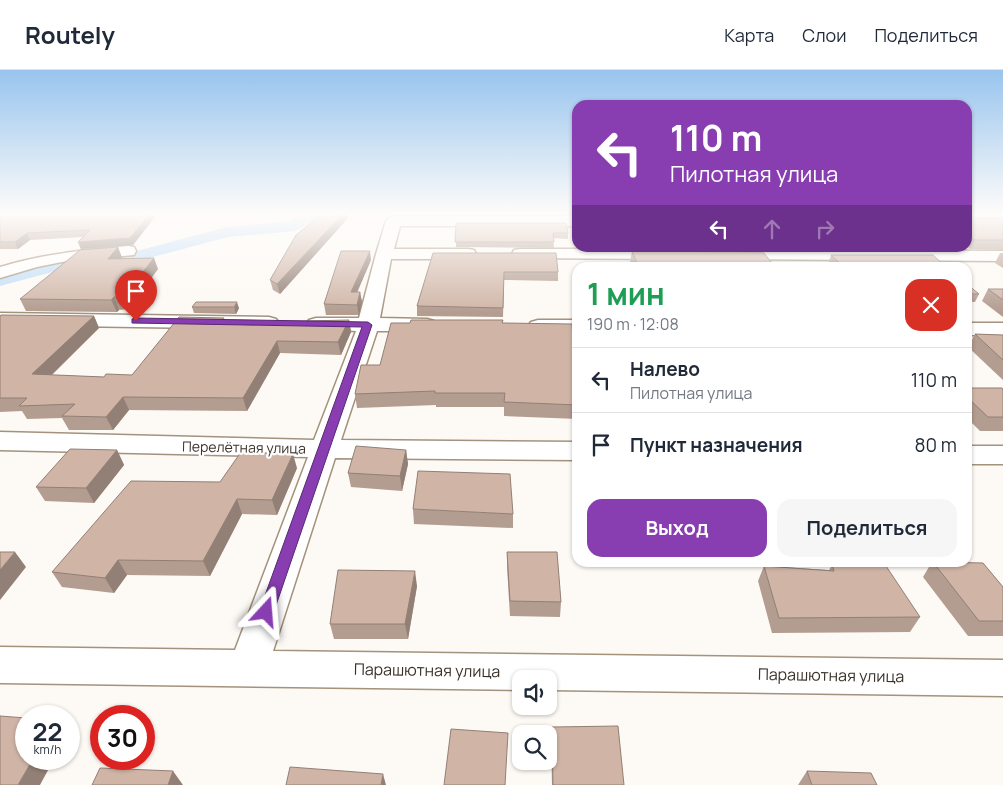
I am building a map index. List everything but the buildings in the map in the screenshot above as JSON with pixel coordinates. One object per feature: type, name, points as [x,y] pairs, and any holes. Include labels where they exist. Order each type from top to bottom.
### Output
[{"type":"street","points":[[248,667],[323,448],[368,325],[386,246]]},
{"type":"street","points":[[0,273],[34,262],[67,256],[128,251]]},
{"type":"street","points":[[384,254],[480,254]]},
{"type":"street","points":[[500,254],[685,254]]},
{"type":"street","points":[[715,255],[1003,256]]},
{"type":"street","points":[[0,319],[448,325]]},
{"type":"street","points":[[518,326],[572,326]]},
{"type":"street","points":[[972,329],[1003,329]]},
{"type":"street","name":"Перелётная улица","points":[[0,441],[572,451]]},
{"type":"street","points":[[972,455],[1003,455]]},
{"type":"street","name":"Парашютная улица","points":[[0,665],[1003,678]]},
{"type":"waterway","points":[[0,280],[67,263],[134,257],[174,246]]},
{"type":"route","points":[[136,321],[368,325],[266,612]]}]
